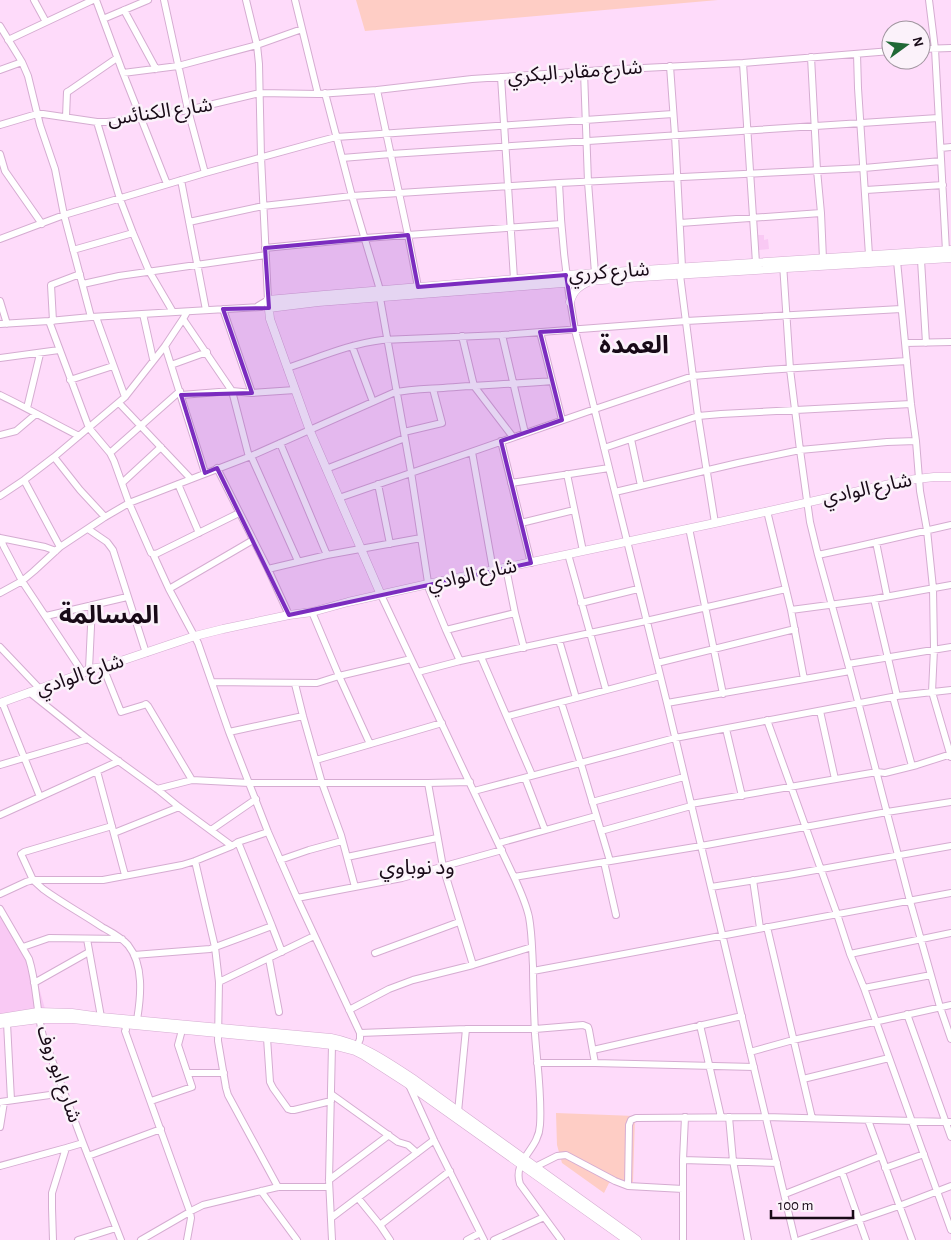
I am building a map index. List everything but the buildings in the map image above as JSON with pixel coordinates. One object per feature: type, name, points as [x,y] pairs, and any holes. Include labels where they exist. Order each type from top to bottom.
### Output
[{"type":"main road","name":"شارع كرري","points":[[681,271],[756,263],[783,265],[823,259],[949,250]]},
{"type":"main road","name":"شارع كرري","points":[[269,304],[566,279],[595,273],[628,274],[951,258]]},
{"type":"main road","name":"شارع كرري","points":[[380,294],[418,288],[514,279],[590,281],[628,274]]},
{"type":"main road","points":[[570,302],[573,292],[590,281]]},
{"type":"main road","points":[[269,304],[270,319],[310,431],[381,595]]},
{"type":"main road","name":"شارع الوادي","points":[[1,702],[86,671],[195,636],[716,523],[871,487],[919,478],[951,478]]},
{"type":"main road","points":[[0,1018],[72,1013],[182,1030],[218,1030],[342,1040],[387,1061],[458,1112],[627,1240]]},
{"type":"main road","points":[[4,1023],[39,1016],[124,1022],[137,1020],[356,1048],[363,1055],[522,1162],[535,1167],[637,1240]]},
{"type":"street","points":[[34,0],[46,22]]},
{"type":"street","points":[[8,40],[94,0],[167,184]]},
{"type":"street","points":[[103,19],[148,0]]},
{"type":"street","points":[[164,0],[188,110],[205,173]]},
{"type":"street","points":[[0,301],[4,324],[187,312],[269,304],[263,206],[259,64],[257,45],[246,0]]},
{"type":"street","points":[[294,0],[318,94]]},
{"type":"street","points":[[929,0],[935,49],[940,148],[949,250]]},
{"type":"street","points":[[124,10],[156,69]]},
{"type":"street","points":[[0,26],[22,62],[28,76],[37,114],[55,169],[73,250],[94,317],[113,366],[122,400],[141,426],[190,478]]},
{"type":"street","points":[[123,73],[178,66],[257,45],[302,29]]},
{"type":"street","points":[[931,49],[951,48]]},
{"type":"street","name":"شارع مقابر البكري","points":[[260,93],[318,94],[377,90],[455,80],[743,63],[881,52]]},
{"type":"street","points":[[857,54],[869,255]]},
{"type":"street","points":[[811,57],[817,170],[822,213],[823,259]]},
{"type":"street","points":[[66,117],[67,92],[117,58]]},
{"type":"street","points":[[0,70],[22,62]]},
{"type":"street","points":[[743,63],[756,263]]},
{"type":"street","points":[[670,66],[680,224],[681,271],[686,321],[706,471],[716,523]]},
{"type":"street","points":[[584,72],[588,182],[595,273]]},
{"type":"street","points":[[501,77],[514,279]]},
{"type":"street","points":[[377,90],[418,288]]},
{"type":"street","name":"شارع الكنائس","points":[[0,125],[37,114],[97,122],[141,118],[188,110],[260,93]]},
{"type":"street","points":[[325,93],[380,294],[411,472],[428,584],[460,661]]},
{"type":"street","points":[[0,239],[64,215],[205,173],[336,137],[674,114]]},
{"type":"street","points":[[342,158],[938,118]]},
{"type":"street","points":[[97,122],[120,199],[133,233],[149,271],[173,312]]},
{"type":"street","points":[[940,148],[951,147]]},
{"type":"street","points":[[0,154],[3,173],[42,224]]},
{"type":"street","points":[[189,222],[263,206],[352,196],[864,168],[941,161]]},
{"type":"street","points":[[181,180],[206,310]]},
{"type":"street","points":[[559,184],[566,279],[575,330],[667,703],[795,1240]]},
{"type":"street","points":[[866,190],[943,185]]},
{"type":"street","points":[[680,224],[822,213]]},
{"type":"street","points":[[83,284],[111,277],[197,265],[265,251],[365,238],[510,226],[561,224]]},
{"type":"street","points":[[73,250],[133,233]]},
{"type":"street","points":[[921,260],[926,343]]},
{"type":"street","points":[[601,831],[691,805],[877,772],[885,773],[951,755],[932,692],[934,649],[933,588],[927,530],[920,491],[897,261]]},
{"type":"street","points":[[783,265],[790,369],[810,522],[910,901],[951,1039]]},
{"type":"street","points":[[80,274],[51,285],[51,321],[59,350],[89,428],[110,453],[150,552],[153,554],[169,589],[198,643],[229,732],[268,832],[360,1033],[360,1039],[356,1048]]},
{"type":"street","points":[[223,309],[252,393]]},
{"type":"street","points":[[287,368],[352,346],[388,340],[502,335],[686,321],[901,309]]},
{"type":"street","points":[[0,496],[54,457],[122,400],[132,390],[187,312]]},
{"type":"street","points":[[143,314],[154,359]]},
{"type":"street","points":[[183,319],[207,352],[232,392],[250,456],[298,561]]},
{"type":"street","points":[[540,332],[562,420]]},
{"type":"street","points":[[502,335],[525,433]]},
{"type":"street","points":[[462,336],[474,386],[513,437]]},
{"type":"street","points":[[905,343],[951,342]]},
{"type":"street","points":[[164,346],[204,473]]},
{"type":"street","points":[[352,346],[373,402]]},
{"type":"street","points":[[0,358],[59,350]]},
{"type":"street","points":[[171,365],[207,352]]},
{"type":"street","points":[[27,408],[40,354]]},
{"type":"street","points":[[338,498],[693,376],[907,361]]},
{"type":"street","points":[[70,380],[113,366]]},
{"type":"street","points":[[0,593],[22,581],[58,549],[129,503],[280,444],[397,392],[552,381]]},
{"type":"street","points":[[326,469],[404,435],[442,423],[433,389]]},
{"type":"street","points":[[110,453],[180,393],[252,393],[295,390]]},
{"type":"street","points":[[0,395],[79,436]]},
{"type":"street","points":[[604,448],[698,416],[911,404]]},
{"type":"street","points":[[0,436],[16,431],[36,414]]},
{"type":"street","points":[[631,439],[641,486]]},
{"type":"street","points":[[615,492],[800,450],[916,441]]},
{"type":"street","points":[[501,442],[530,562]]},
{"type":"street","points":[[280,444],[327,555]]},
{"type":"street","points":[[122,483],[161,447]]},
{"type":"street","points":[[472,452],[493,570]]},
{"type":"street","points":[[54,457],[80,490],[105,517]]},
{"type":"street","points":[[217,468],[289,615]]},
{"type":"street","points":[[511,483],[609,468]]},
{"type":"street","points":[[566,474],[583,551]]},
{"type":"street","points":[[24,480],[58,549]]},
{"type":"street","points":[[178,484],[199,533]]},
{"type":"street","points":[[378,484],[390,544]]},
{"type":"street","points":[[521,523],[574,510]]},
{"type":"street","points":[[767,511],[791,610],[804,679]]},
{"type":"street","points":[[153,554],[239,513]]},
{"type":"street","points":[[818,555],[951,525]]},
{"type":"street","points":[[689,528],[723,694]]},
{"type":"street","points":[[88,529],[107,542],[113,550],[146,653]]},
{"type":"street","points":[[0,538],[58,549]]},
{"type":"street","points":[[0,538],[22,581],[86,671]]},
{"type":"street","points":[[268,569],[327,555],[421,538]]},
{"type":"street","points":[[169,589],[253,540]]},
{"type":"street","points":[[876,542],[887,596]]},
{"type":"street","points":[[568,554],[606,690]]},
{"type":"street","points":[[506,568],[524,648]]},
{"type":"street","points":[[791,610],[874,599],[951,584]]},
{"type":"street","points":[[581,603],[638,589]]},
{"type":"street","points":[[418,672],[482,656],[646,622],[786,589]]},
{"type":"street","points":[[381,595],[514,877],[529,917],[540,1126],[538,1136],[522,1162],[518,1176],[520,1184],[561,1240]]},
{"type":"street","points":[[46,616],[127,597]]},
{"type":"street","points":[[874,599],[912,766]]},
{"type":"street","points":[[86,671],[92,605]]},
{"type":"street","points":[[312,612],[370,744]]},
{"type":"street","points":[[446,630],[515,614]]},
{"type":"street","points":[[657,663],[795,629]]},
{"type":"street","points":[[559,640],[576,698]]},
{"type":"street","points":[[667,703],[804,679],[888,657],[951,646]]},
{"type":"street","points":[[0,647],[39,688]]},
{"type":"street","points":[[482,656],[532,775]]},
{"type":"street","points":[[212,682],[316,683],[411,659]]},
{"type":"street","points":[[103,667],[121,712],[146,704],[192,780]]},
{"type":"street","points":[[508,716],[660,676]]},
{"type":"street","points":[[295,684],[322,783],[342,841],[355,887]]},
{"type":"street","points":[[474,791],[675,738],[859,703],[951,690]]},
{"type":"street","points":[[29,692],[179,807],[211,830],[235,844],[282,952]]},
{"type":"street","points":[[1,702],[40,797]]},
{"type":"street","points":[[561,702],[601,831],[616,915]]},
{"type":"street","points":[[820,711],[835,779]]},
{"type":"street","points":[[229,732],[303,716]]},
{"type":"street","points":[[767,720],[951,1230]]},
{"type":"street","points":[[316,760],[442,723]]},
{"type":"street","points":[[726,728],[742,796]]},
{"type":"street","points":[[0,765],[88,739]]},
{"type":"street","points":[[0,815],[119,761]]},
{"type":"street","points":[[98,771],[125,875]]},
{"type":"street","points":[[592,802],[684,777]]},
{"type":"street","points":[[525,778],[545,830]]},
{"type":"street","points":[[157,789],[192,780],[250,783],[470,782]]},
{"type":"street","points":[[428,783],[442,867],[473,965]]},
{"type":"street","points":[[211,830],[256,799]]},
{"type":"street","points":[[514,877],[951,802]]},
{"type":"street","points":[[137,1020],[140,1000],[140,979],[134,955],[129,946],[122,939],[46,891],[33,880],[22,852],[113,829],[179,807]]},
{"type":"street","points":[[297,898],[402,878],[442,867],[545,830],[596,816]]},
{"type":"street","points":[[0,894],[33,880],[99,880],[182,865],[268,832]]},
{"type":"street","points":[[347,857],[437,838]]},
{"type":"street","points":[[280,860],[342,841]]},
{"type":"street","points":[[710,887],[951,846]]},
{"type":"street","points":[[195,861],[215,948],[219,982],[218,1048],[227,1092],[278,1187]]},
{"type":"street","points":[[752,880],[812,1118]]},
{"type":"street","points":[[533,972],[951,893]]},
{"type":"street","name":"شارع ابو روف","points":[[0,909],[3,920],[23,947],[29,959],[43,1036],[121,1240]]},
{"type":"street","points":[[375,953],[459,922]]},
{"type":"street","points":[[134,955],[206,950],[272,926]]},
{"type":"street","points":[[850,954],[951,933]]},
{"type":"street","points":[[219,982],[314,936]]},
{"type":"street","points":[[23,947],[49,938],[122,939]]},
{"type":"street","points":[[87,939],[101,1017]]},
{"type":"street","points":[[349,1010],[401,985],[425,976],[473,965],[532,947]]},
{"type":"street","points":[[34,982],[90,952]]},
{"type":"street","points":[[269,959],[279,1012]]},
{"type":"street","points":[[864,988],[931,975]]},
{"type":"street","points":[[750,1052],[876,1021],[951,1006]]},
{"type":"street","points":[[908,1014],[948,1122],[951,1137]]},
{"type":"street","points":[[593,1050],[742,1016]]},
{"type":"street","points":[[124,1022],[125,1031],[190,1212],[191,1218],[186,1240]]},
{"type":"street","points":[[0,1127],[5,1101],[4,1023]]},
{"type":"street","points":[[700,1025],[721,1117]]},
{"type":"street","points":[[360,1033],[535,1030],[586,1026],[589,1030],[595,1063]]},
{"type":"street","points":[[150,1101],[191,1088],[192,1086],[178,1044],[182,1030]]},
{"type":"street","points":[[458,1112],[466,1030]]},
{"type":"street","points":[[267,1038],[270,1082],[288,1109],[294,1110],[331,1098]]},
{"type":"street","points":[[332,1045],[329,1184],[332,1240]]},
{"type":"street","points":[[803,1079],[889,1058]]},
{"type":"street","points":[[537,1063],[754,1067]]},
{"type":"street","points":[[188,1073],[224,1073]]},
{"type":"street","points":[[408,1084],[484,1240]]},
{"type":"street","points":[[5,1101],[64,1092]]},
{"type":"street","points":[[331,1098],[398,1142],[408,1145],[417,1153]]},
{"type":"street","points":[[683,1240],[685,1117]]},
{"type":"street","points":[[729,1117],[733,1161],[748,1240]]},
{"type":"street","points":[[628,1186],[629,1125],[631,1120],[636,1118],[765,1117],[948,1122]]},
{"type":"street","points":[[868,1120],[912,1240]]},
{"type":"street","points":[[88,1156],[161,1129]]},
{"type":"street","points":[[141,1240],[203,1205],[278,1187],[329,1184],[389,1135]]},
{"type":"street","points":[[331,1218],[434,1140]]},
{"type":"street","points":[[0,1166],[83,1143]]},
{"type":"street","points":[[53,1240],[52,1193],[66,1148]]},
{"type":"street","points":[[885,1168],[924,1154]]},
{"type":"street","points":[[535,1167],[557,1156],[566,1156],[628,1186],[683,1188]]},
{"type":"street","points":[[784,1194],[881,1156]]},
{"type":"street","points":[[683,1160],[777,1163]]},
{"type":"street","points":[[380,1225],[450,1172]]},
{"type":"street","points":[[842,1172],[866,1240]]},
{"type":"street","points":[[800,1240],[951,1186]]},
{"type":"street","points":[[261,1191],[297,1240]]},
{"type":"street","points":[[358,1198],[390,1240]]},
{"type":"street","points":[[494,1240],[544,1217]]},
{"type":"street","points":[[78,1240],[116,1228]]},
{"type":"street","points":[[615,1231],[617,1240]]},
{"type":"street","points":[[467,1240],[480,1233]]},
{"type":"highlighted area","points":[[408,235],[418,287],[566,275],[575,330],[540,332],[562,420],[501,441],[531,563],[289,615],[217,468],[205,473],[181,395],[252,393],[223,309],[269,308],[265,248]]},
{"type":"shaded area","points":[[356,0],[718,0],[365,31]]},
{"type":"shaded area","points":[[758,235],[764,235],[764,240],[768,239],[769,249],[759,250]]},
{"type":"shaded area","points":[[0,909],[28,948],[45,1009],[0,1016]]},
{"type":"shaded area","points":[[556,1113],[635,1116],[633,1182],[609,1183],[604,1193],[562,1163],[557,1145]]},
{"type":"district","name":"العمدة","points":[[634,345]]},
{"type":"district","name":"المسالمة","points":[[109,615]]},
{"type":"district","name":"ود نوباوي","points":[[417,867]]}]
